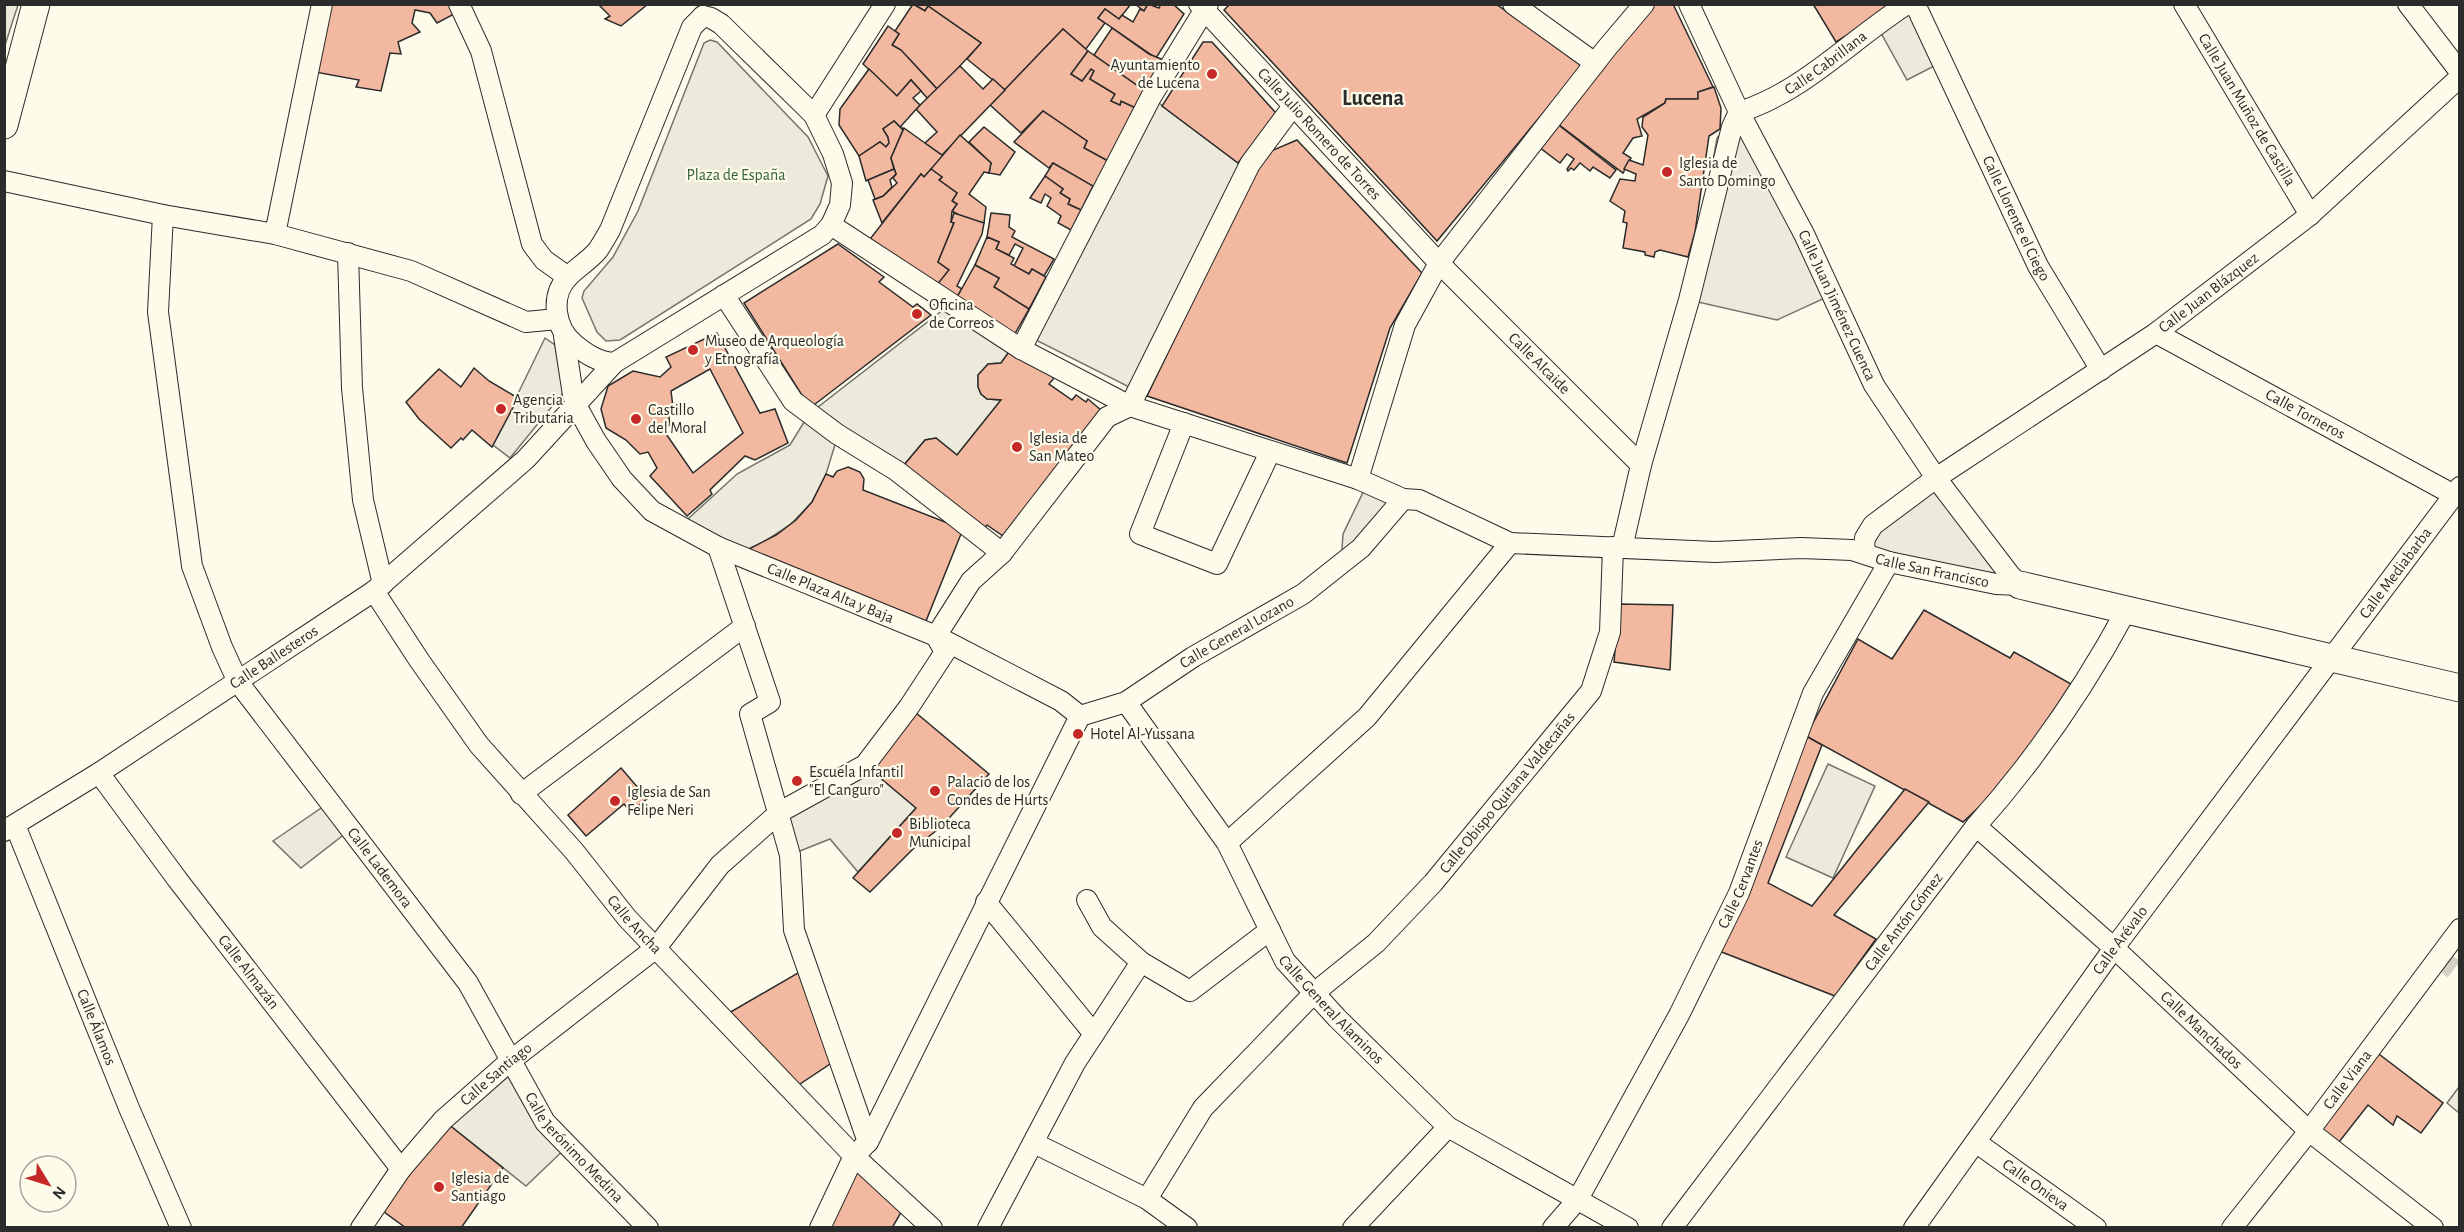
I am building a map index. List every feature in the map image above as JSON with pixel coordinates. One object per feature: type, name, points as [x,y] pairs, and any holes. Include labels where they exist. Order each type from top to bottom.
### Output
[{"type":"street","points":[[4,125],[36,4]]},
{"type":"street","points":[[275,234],[322,4]]},
{"type":"street","points":[[459,4],[481,51],[532,244],[544,260],[568,277]]},
{"type":"street","points":[[814,114],[885,4]]},
{"type":"street","points":[[1514,4],[1594,63]]},
{"type":"street","points":[[1358,479],[1405,326],[1439,263],[1594,63],[1644,4]]},
{"type":"street","name":"Calle Juan Jiménez Cuenca","points":[[1689,4],[1739,112],[1804,234],[1874,385],[1936,478],[2020,585]]},
{"type":"street","name":"Calle Cabrillana","points":[[1739,112],[1756,107],[1793,87],[1872,27],[1907,4]]},
{"type":"street","name":"Calle Llorente el Ciego","points":[[1916,4],[1941,62],[2038,266],[2101,370]]},
{"type":"street","name":"Calle Juan Muñoz de Castilla","points":[[2184,4],[2310,215]]},
{"type":"street","points":[[2408,4],[2460,72]]},
{"type":"street","points":[[1022,349],[1151,97],[1203,6]]},
{"type":"street","name":"Calle Julio Romero de Torres","points":[[1203,6],[1439,263]]},
{"type":"street","points":[[560,328],[561,288],[568,277],[597,250],[610,230],[698,10],[721,24],[814,114],[833,154],[842,183],[840,205],[831,225],[822,235],[614,363],[576,405]]},
{"type":"street","name":"Calle Juan Blázquez","points":[[1866,552],[1863,546],[1865,538],[1874,525],[1936,478],[2156,333],[2310,215],[2460,77]]},
{"type":"street","points":[[936,636],[971,581],[1002,553],[1107,417],[1130,406],[1250,164],[1293,106]]},
{"type":"street","name":"Calle Obispo Quitana Valdecañas","points":[[1147,1199],[1203,1108],[1314,993],[1376,943],[1432,883],[1591,691],[1610,632],[1617,547],[1689,300],[1732,127],[1739,112]]},
{"type":"street","points":[[4,182],[163,216],[275,234],[411,271],[526,321],[560,328],[583,351],[602,362],[614,363]]},
{"type":"street","name":"Calle Lademora","points":[[163,216],[158,312],[192,566],[222,648],[238,682],[468,983],[510,1061]]},
{"type":"street","name":"Calle San Francisco","points":[[831,225],[1022,349],[1130,406],[1358,479],[1403,499],[1419,500],[1510,543],[1714,552],[1801,548],[1866,552],[1889,562],[1996,584],[2020,585],[2460,688]]},
{"type":"street","points":[[348,253],[351,388],[363,500],[379,587]]},
{"type":"street","name":"Calle Alcaide","points":[[1439,263],[1641,465]]},
{"type":"street","points":[[724,295],[793,402],[837,434],[897,471],[1002,553]]},
{"type":"street","name":"Calle Plaza Alta y Baja","points":[[560,328],[576,405],[596,441],[622,479],[652,511],[718,546],[936,636],[1061,701],[1080,716]]},
{"type":"street","name":"Calle Torneros","points":[[2156,333],[2457,491]]},
{"type":"street","name":"Calle Ballesteros","points":[[10,828],[99,774],[379,587],[526,459],[576,405]]},
{"type":"street","points":[[1184,423],[1140,534],[1217,564],[1270,452]]},
{"type":"street","name":"Calle Mediabarba","points":[[2332,658],[2457,491]]},
{"type":"street","name":"Calle General Lozano","points":[[1126,702],[1193,657],[1275,612],[1348,560],[1403,499]]},
{"type":"street","points":[[1227,843],[1367,717],[1510,543]]},
{"type":"street","points":[[718,546],[770,702],[750,714],[780,812],[790,855],[794,930],[868,1142]]},
{"type":"street","name":"Calle Cervantes","points":[[1553,1227],[1578,1199],[1679,1015],[1739,893],[1813,693],[1889,562]]},
{"type":"street","name":"Calle Ancha","points":[[379,587],[479,745],[574,851],[627,918],[854,1156],[932,1227]]},
{"type":"street","name":"Calle Antón Gómez","points":[[1672,1227],[1976,826],[2015,783],[2097,665],[2127,609]]},
{"type":"street","points":[[521,794],[745,626]]},
{"type":"street","name":"Calle Santiago","points":[[361,1227],[401,1169],[444,1120],[510,1061],[656,948],[720,864],[780,812],[865,765],[909,707],[945,652],[936,636]]},
{"type":"street","name":"Calle Arévalo","points":[[1914,1227],[1977,1143],[2114,948],[2332,658]]},
{"type":"street","points":[[820,1227],[854,1156],[868,1142],[1080,716],[1126,702]]},
{"type":"street","name":"Calle General Alaminos","points":[[1126,702],[1227,843],[1285,961],[1314,993],[1448,1127],[1628,1227]]},
{"type":"street","name":"Calle Almazán","points":[[99,774],[177,879],[401,1169]]},
{"type":"street","name":"Calle Manchados","points":[[1976,826],[2114,948],[2309,1131],[2433,1227]]},
{"type":"street","name":"Calle Álamos","points":[[10,828],[178,1226]]},
{"type":"street","points":[[1087,900],[1101,927],[1141,962],[1191,991],[1270,930]]},
{"type":"street","points":[[986,902],[1094,1034]]},
{"type":"street","name":"Calle Viana","points":[[2232,1227],[2309,1131],[2460,929]]},
{"type":"street","points":[[988,1227],[1075,1063],[1141,962]]},
{"type":"street","name":"Calle Jerónimo Medina","points":[[510,1061],[545,1122],[645,1227]]},
{"type":"street","points":[[1353,1227],[1448,1127]]},
{"type":"street","points":[[1034,1143],[1147,1199],[1187,1227]]},
{"type":"street","name":"Calle Onieva","points":[[1977,1143],[2096,1227]]},
{"type":"green space","points":[[4,5],[18,5],[5,45]]},
{"type":"green space","name":"Plaza de España","points":[[710,40],[717,42],[808,137],[828,176],[820,204],[811,219],[620,340],[606,341],[597,332],[582,298],[584,291],[613,257],[638,211],[704,43]]},
{"type":"green space","points":[[1828,764],[1875,786],[1833,878],[1786,857]]},
{"type":"green space","points":[[865,765],[916,808],[858,872],[830,839],[790,855],[780,812]]},
{"type":"green space","points":[[2459,1087],[2459,1113],[2447,1103]]},
{"type":"shaded area","points":[[1907,5],[1942,62],[1907,80],[1876,24]]},
{"type":"shaded area","points":[[1151,97],[1238,163],[1257,169],[1147,396],[1022,333]]},
{"type":"shaded area","points":[[1729,125],[1740,129],[1825,298],[1777,320],[1689,300],[1717,138]]},
{"type":"shaded area","points":[[952,303],[1011,349],[1001,363],[988,364],[978,375],[981,394],[987,399],[1001,400],[957,455],[936,438],[925,440],[904,465],[838,435],[826,474],[812,502],[790,525],[767,540],[749,549],[725,550],[681,522],[689,518],[737,474],[790,445],[809,414]]},
{"type":"shaded area","points":[[545,338],[555,345],[563,393],[510,458],[493,445]]},
{"type":"shaded area","points":[[1368,482],[1403,499],[1348,560],[1342,549],[1343,534]]},
{"type":"shaded area","points":[[1935,485],[2006,578],[1874,552],[1869,539]]},
{"type":"shaded area","points":[[330,802],[351,829],[301,868],[273,841]]},
{"type":"shaded area","points":[[510,1061],[568,1146],[526,1186],[443,1120]]},
{"type":"building","points":[[329,4],[454,4],[458,12],[437,23],[430,13],[415,10],[412,23],[420,32],[398,42],[401,54],[390,53],[381,91],[356,87],[359,80],[315,72]]},
{"type":"building","points":[[598,4],[648,4],[621,26],[605,19],[610,16]]},
{"type":"building","points":[[913,4],[1131,4],[1119,19],[1105,9],[1098,18],[1105,23],[1086,49],[1063,29],[1005,90],[967,59],[981,43],[928,6],[925,11]]},
{"type":"building","points":[[913,4],[925,11],[928,6],[981,43],[938,90],[901,50],[892,45],[899,34],[895,31]]},
{"type":"building","points":[[1135,4],[1148,4],[1144,11]]},
{"type":"building","points":[[1148,4],[1159,8],[1161,4],[1173,4],[1184,14],[1156,58],[1098,18],[1105,9],[1119,19],[1122,15],[1133,22],[1140,9],[1144,11]]},
{"type":"building","points":[[1230,4],[1496,4],[1582,66],[1437,241],[1224,10]]},
{"type":"building","points":[[1652,4],[1673,4],[1713,87],[1698,92],[1698,99],[1666,99],[1665,103],[1637,119],[1642,136],[1633,138],[1623,153],[1631,158],[1623,173],[1558,124]]},
{"type":"building","points":[[1813,4],[1897,4],[1836,42]]},
{"type":"building","points":[[888,26],[899,34],[892,45],[901,50],[938,90],[928,99],[911,80],[897,96],[863,64]]},
{"type":"building","points":[[1112,28],[1149,54],[1161,59],[1145,91],[1094,55]]},
{"type":"building","points":[[1063,29],[1088,51],[1071,74],[1082,81],[1091,69],[1094,71],[1090,79],[1115,94],[1111,101],[1120,105],[1121,101],[1136,108],[1108,161],[1084,148],[1087,141],[1043,111],[1021,133],[990,105]]},
{"type":"building","name":"Ayuntamiento de Lucena","points":[[1203,42],[1212,42],[1276,113],[1238,163],[1162,106]]},
{"type":"building","points":[[1088,51],[1145,91],[1136,108],[1121,101],[1120,105],[1111,101],[1115,94],[1090,79],[1094,71],[1091,69],[1082,81],[1071,74]]},
{"type":"building","points":[[960,66],[983,89],[993,79],[1005,90],[942,155],[925,143],[937,132],[916,109]]},
{"type":"building","points":[[869,69],[897,96],[911,80],[921,91],[913,98],[920,105],[901,126],[903,130],[894,121],[883,129],[889,143],[886,147],[880,142],[859,156],[839,125],[840,109]]},
{"type":"building","name":"Iglesia de Santo Domingo","points":[[1714,87],[1721,108],[1720,129],[1709,136],[1695,232],[1688,257],[1660,250],[1655,252],[1654,257],[1645,255],[1645,252],[1623,248],[1627,223],[1623,222],[1625,211],[1610,201],[1620,179],[1635,181],[1636,174],[1624,169],[1629,160],[1643,165],[1648,135],[1642,127],[1643,117],[1665,103],[1666,99],[1698,99],[1698,92]]},
{"type":"building","points":[[1043,111],[1087,141],[1084,148],[1108,161],[1093,188],[1053,163],[1049,168],[1014,142]]},
{"type":"building","points":[[894,121],[903,130],[891,158],[894,169],[866,181],[859,156],[880,142],[886,147],[889,143],[888,137],[883,129]]},
{"type":"building","points":[[1556,123],[1616,170],[1610,178],[1593,167],[1590,171],[1580,163],[1574,170],[1571,168],[1568,171],[1574,159],[1567,154],[1560,163],[1539,147]]},
{"type":"building","points":[[984,127],[1015,152],[1000,175],[989,173],[991,163],[969,142]]},
{"type":"building","points":[[904,128],[943,156],[924,177],[921,174],[882,223],[873,200],[883,196],[897,183],[893,178],[896,174],[891,158]]},
{"type":"building","points":[[960,135],[991,163],[989,173],[984,172],[969,194],[986,207],[984,223],[964,218],[952,211],[957,204],[952,201],[957,193],[939,180],[942,177],[931,169]]},
{"type":"building","points":[[1297,140],[1422,273],[1390,328],[1347,463],[1147,396],[1264,154]]},
{"type":"building","points":[[1053,163],[1093,186],[1081,210],[1068,204],[1070,199],[1060,193],[1063,189],[1045,176]]},
{"type":"building","points":[[894,169],[896,174],[890,180],[892,187],[883,196],[875,199],[868,180]]},
{"type":"building","points":[[931,169],[942,177],[939,180],[957,193],[952,201],[957,204],[952,211],[951,222],[954,223],[938,262],[949,270],[936,287],[870,239],[921,174],[924,177]]},
{"type":"building","points":[[1045,176],[1063,189],[1060,193],[1070,199],[1068,204],[1081,210],[1071,230],[1058,223],[1061,216],[1047,206],[1051,198],[1045,194],[1041,203],[1030,198]]},
{"type":"building","points":[[954,213],[984,223],[982,234],[957,286],[962,289],[956,299],[936,286],[949,270],[938,262],[954,223],[951,222]]},
{"type":"building","points":[[991,213],[1010,215],[1009,227],[1015,231],[1012,237],[1054,259],[1044,276],[1032,269],[1029,274],[1014,266],[1023,248],[1015,244],[1009,255],[996,249],[999,242],[987,237]]},
{"type":"building","points":[[987,237],[999,242],[996,249],[1014,258],[1011,264],[1029,274],[1032,269],[1046,277],[1029,309],[994,287],[999,278],[975,265]]},
{"type":"building","points":[[838,244],[884,277],[879,282],[913,307],[917,304],[931,315],[810,408],[744,303]]},
{"type":"building","points":[[975,265],[999,278],[994,287],[1029,309],[1013,337],[956,299]]},
{"type":"building","name":"Castillo del Moral","points":[[717,333],[760,413],[775,409],[788,443],[755,460],[745,456],[710,490],[712,494],[687,516],[650,476],[657,468],[648,452],[640,454],[626,440],[606,428],[601,409],[608,386],[633,371],[660,377],[671,367],[666,357]],"holes":[[[710,369],[743,433],[693,473],[662,428],[670,425],[668,409],[673,407],[671,391]]]},
{"type":"building","name":"Iglesia de San Mateo","points":[[1011,349],[1051,375],[1054,378],[1049,384],[1072,400],[1076,395],[1086,402],[1088,399],[1101,410],[1003,536],[987,525],[981,532],[904,465],[925,440],[936,438],[957,455],[1001,400],[987,399],[981,394],[978,387],[978,375],[988,364],[1001,363]]},
{"type":"building","points":[[474,368],[489,381],[518,398],[492,447],[472,430],[451,448],[419,419],[406,402],[439,369],[461,387]]},
{"type":"building","points":[[848,467],[860,472],[864,479],[863,490],[963,529],[926,621],[749,549],[776,535],[796,520],[812,502],[826,474],[833,477],[837,471]]},
{"type":"building","points":[[1619,604],[1673,605],[1670,670],[1614,662]]},
{"type":"building","points":[[1924,610],[2010,658],[2014,652],[2071,684],[2007,781],[1963,822],[1806,736],[1858,639],[1892,659]]},
{"type":"building","name":"Palacio de los Condes de Hurts","points":[[909,707],[989,774],[941,827],[914,848],[870,892],[853,878],[916,808],[865,765]]},
{"type":"building","points":[[1806,736],[1822,745],[1768,883],[1812,906],[1905,789],[1929,802],[1834,915],[1876,939],[1835,996],[1719,951]]},
{"type":"building","name":"Iglesia de San Felipe Neri","points":[[621,768],[639,789],[642,788],[648,798],[631,812],[624,804],[586,836],[568,815]]},
{"type":"building","points":[[803,970],[833,1062],[791,1090],[722,1017]]},
{"type":"building","points":[[2371,1048],[2443,1103],[2421,1133],[2397,1116],[2393,1125],[2368,1105],[2332,1151],[2309,1131]]},
{"type":"building","name":"Iglesia de Santiago","points":[[443,1120],[503,1168],[461,1228],[406,1228],[376,1206]]},
{"type":"building","points":[[854,1156],[906,1204],[892,1228],[820,1228]]},
{"type":"tunnel","points":[[2438,957],[2460,974]]},
{"type":"place","name":"Ayuntamiento de Lucena","points":[[1212,74]]},
{"type":"place","name":"Iglesia de Santo Domingo","points":[[1667,172]]},
{"type":"place","name":"Oficina de Correos","points":[[917,314]]},
{"type":"place","name":"Museo de Arqueología y Etnografía","points":[[693,350]]},
{"type":"place","name":"Agencia Tributaria","points":[[501,409]]},
{"type":"place","name":"Castillo del Moral","points":[[636,419]]},
{"type":"place","name":"Iglesia de San Mateo","points":[[1017,447]]},
{"type":"place","name":"Hotel Al-Yussana","points":[[1078,734]]},
{"type":"place","name":"Escuela Infantil \"El Canguro\"","points":[[797,781]]},
{"type":"place","name":"Palacio de los Condes de Hurts","points":[[935,791]]},
{"type":"place","name":"Iglesia de San Felipe Neri","points":[[615,801]]},
{"type":"place","name":"Biblioteca Municipal","points":[[897,833]]},
{"type":"place","name":"Iglesia de Santiago","points":[[439,1187]]},
{"type":"district","name":"Lucena","points":[[1373,98]]}]
